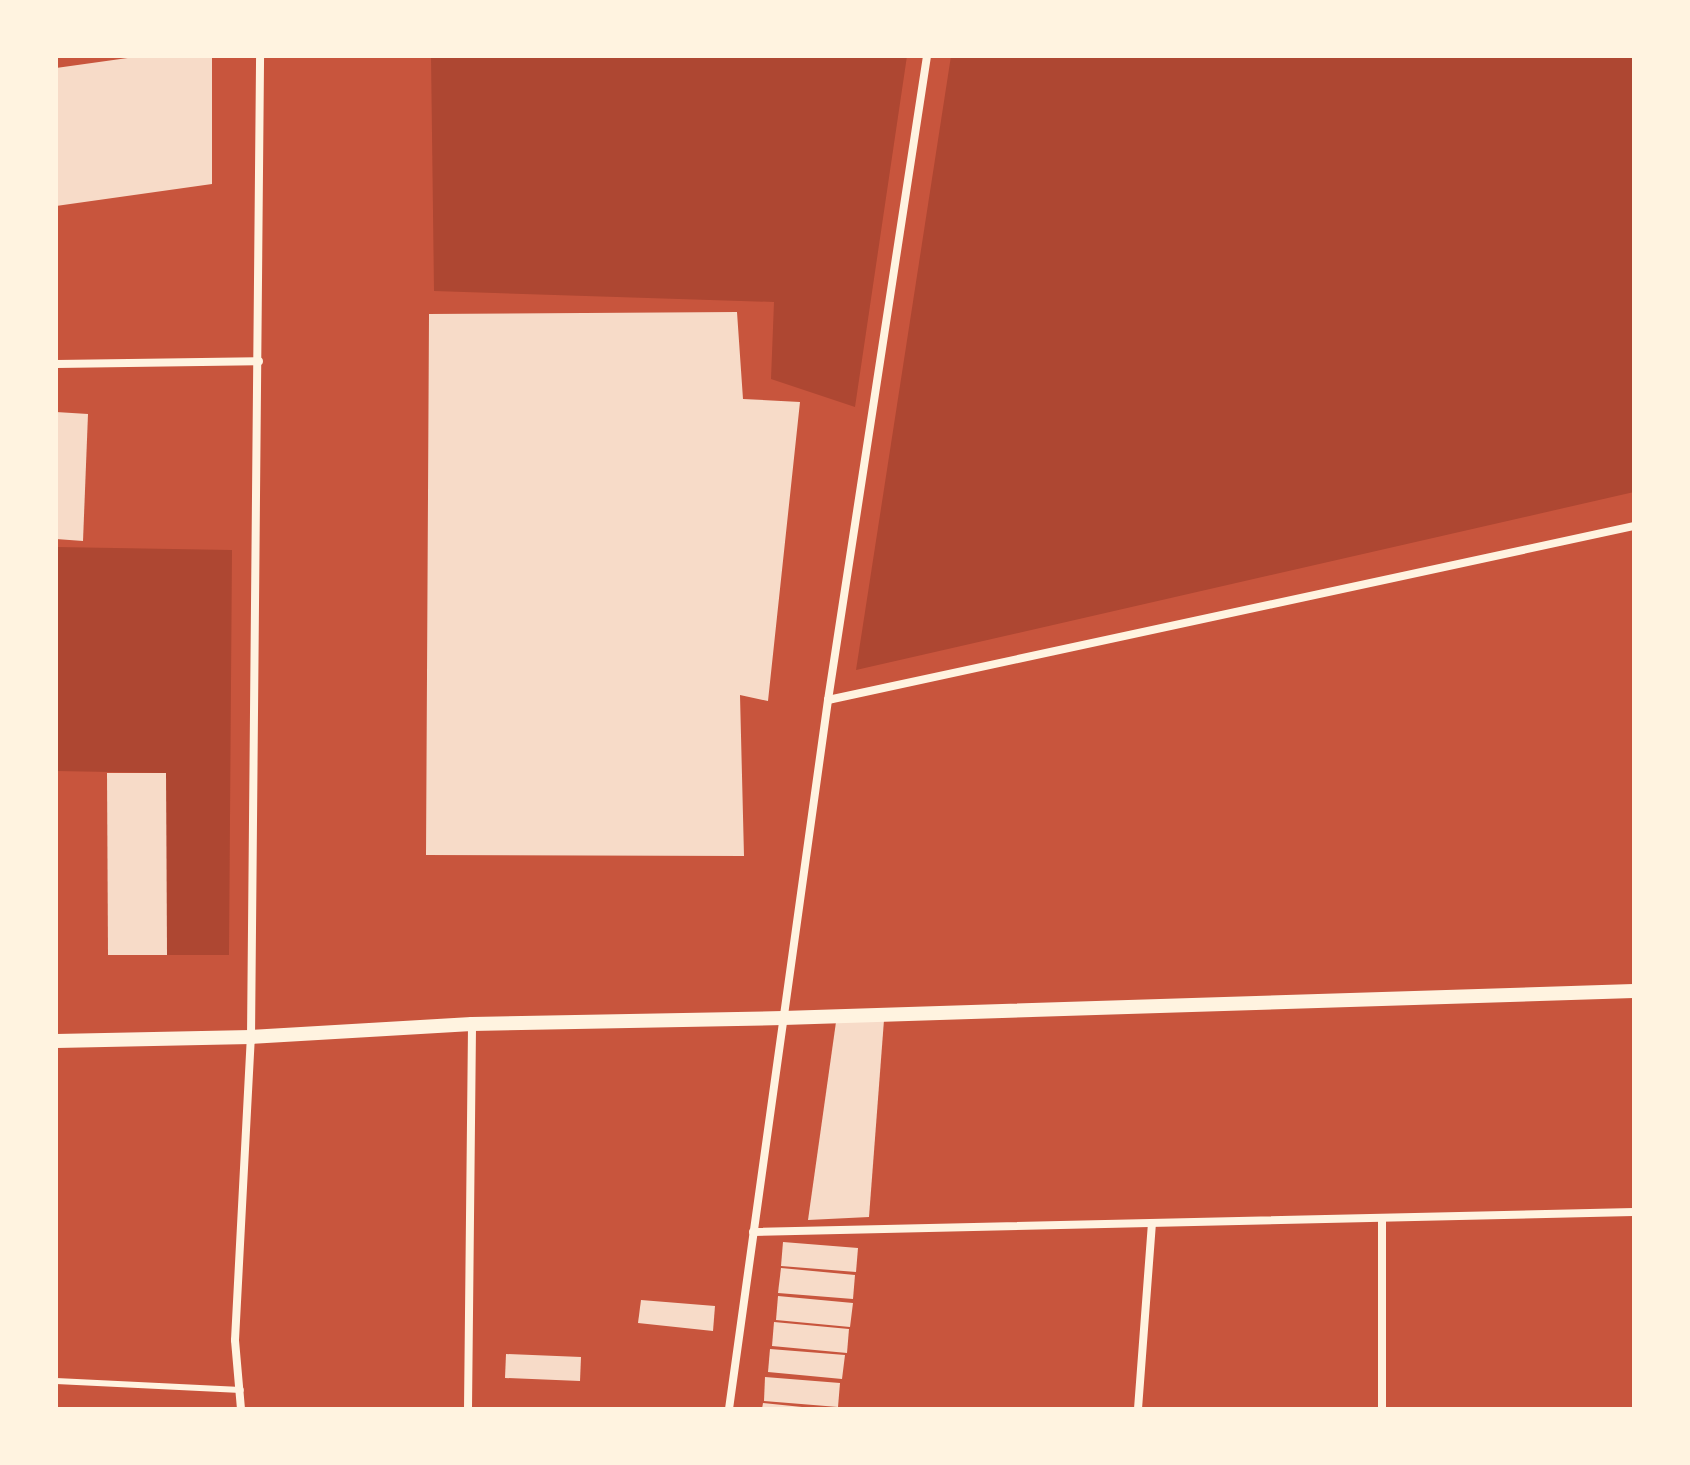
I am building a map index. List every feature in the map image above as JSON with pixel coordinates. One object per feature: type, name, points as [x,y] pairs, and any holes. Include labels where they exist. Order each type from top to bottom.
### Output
[{"type":"street","points":[[241,1409],[236,1320],[251,1037],[260,56]]},
{"type":"street","points":[[729,1409],[828,700],[927,56]]},
{"type":"street","points":[[56,364],[259,361]]},
{"type":"street","points":[[828,700],[1634,526]]},
{"type":"street","points":[[56,1041],[251,1037],[472,1024],[783,1018],[1634,991]]},
{"type":"street","points":[[468,1409],[472,1024]]},
{"type":"street","points":[[753,1232],[1634,1212]]},
{"type":"street","points":[[1382,1218],[1382,1409]]},
{"type":"street","points":[[1138,1409],[1152,1224]]},
{"type":"lane","points":[[56,1381],[241,1390]]},
{"type":"shaded area","points":[[431,56],[907,56],[855,407],[771,379],[774,302],[434,291]]},
{"type":"shaded area","points":[[951,56],[1634,56],[1634,492],[856,670]]},
{"type":"shaded area","points":[[56,547],[232,550],[229,955],[167,955],[166,773],[56,771]]},
{"type":"building","points":[[142,56],[212,56],[212,184],[56,206],[56,68]]},
{"type":"building","points":[[737,312],[743,399],[800,402],[768,701],[740,695],[744,856],[426,855],[429,314]]},
{"type":"building","points":[[56,412],[88,414],[83,541],[56,539]]},
{"type":"building","points":[[107,773],[166,773],[167,955],[108,955]]},
{"type":"building","points":[[884,1020],[869,1217],[808,1220],[836,1022]]},
{"type":"building","points":[[783,1242],[858,1248],[856,1272],[781,1266]]},
{"type":"building","points":[[781,1268],[855,1275],[853,1299],[778,1293]]},
{"type":"building","points":[[778,1296],[853,1303],[850,1327],[776,1320]]},
{"type":"building","points":[[641,1300],[715,1306],[713,1331],[638,1323]]},
{"type":"building","points":[[774,1322],[849,1329],[847,1353],[772,1346]]},
{"type":"building","points":[[770,1349],[845,1355],[842,1379],[768,1372]]},
{"type":"building","points":[[506,1354],[581,1357],[580,1381],[505,1378]]},
{"type":"building","points":[[765,1377],[840,1383],[838,1407],[764,1401]]},
{"type":"building","points":[[763,1403],[802,1407],[802,1409],[762,1409]]}]
